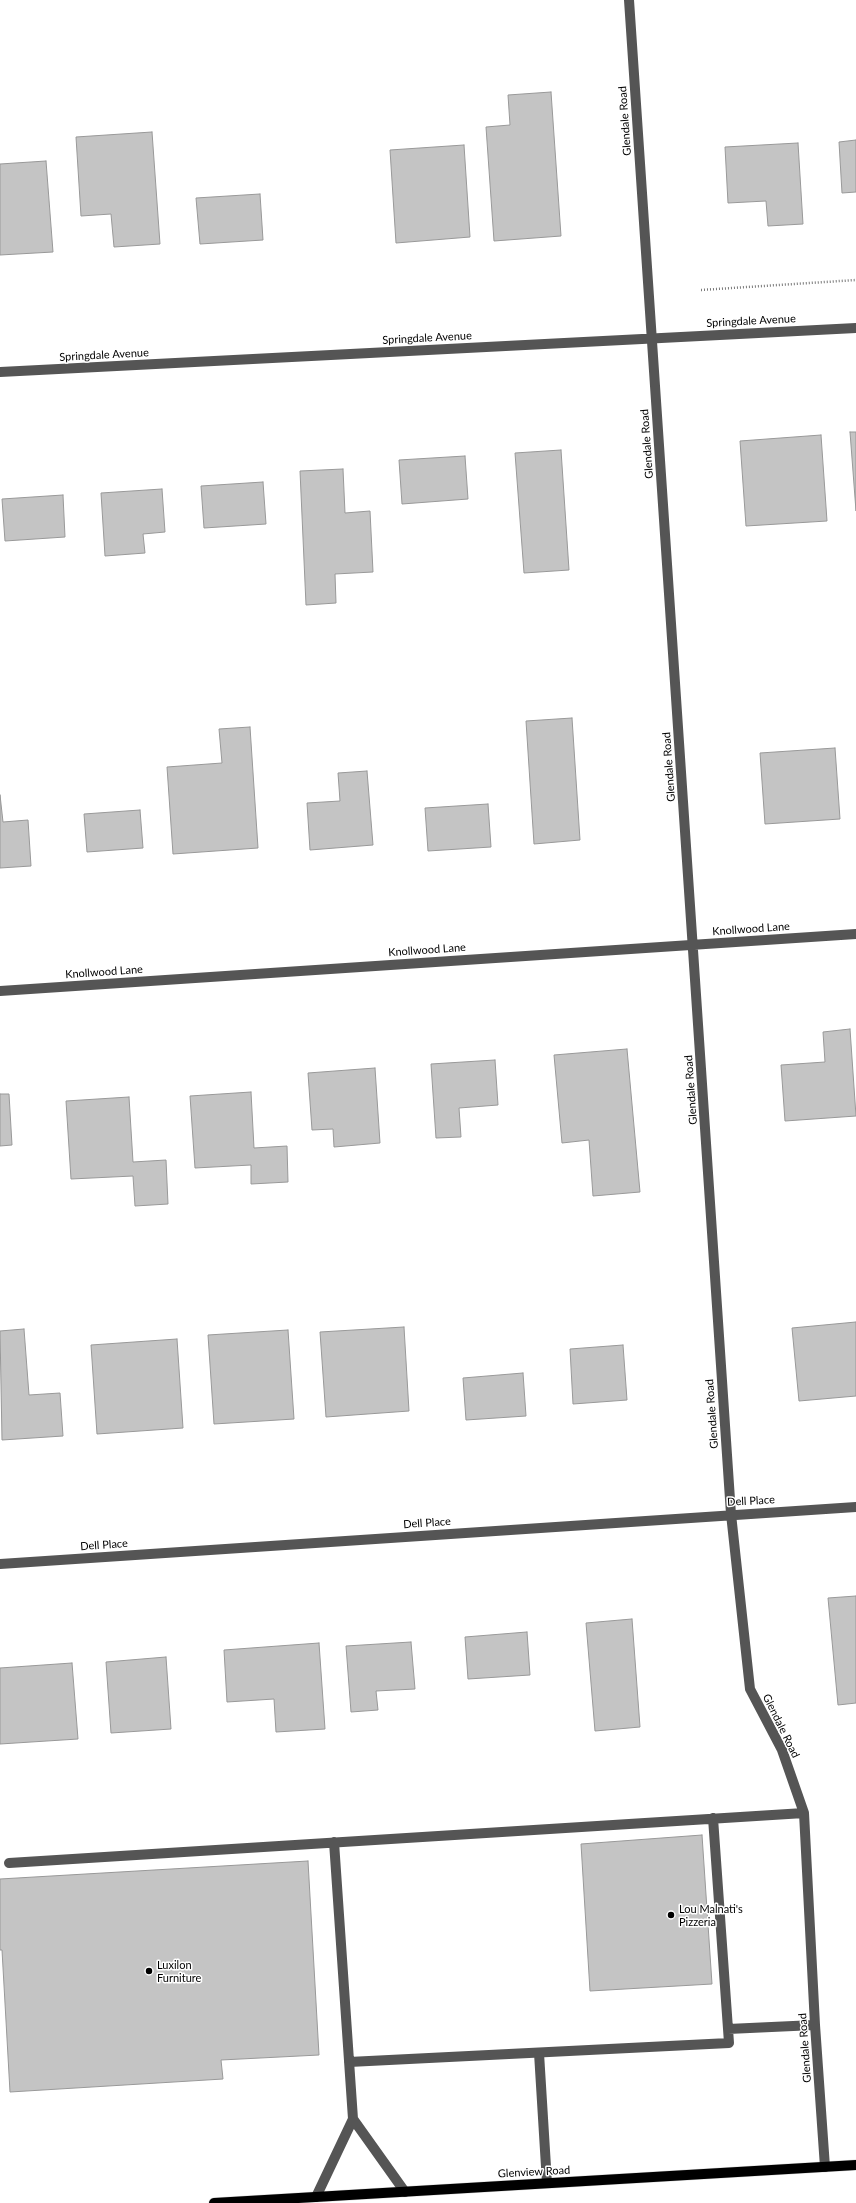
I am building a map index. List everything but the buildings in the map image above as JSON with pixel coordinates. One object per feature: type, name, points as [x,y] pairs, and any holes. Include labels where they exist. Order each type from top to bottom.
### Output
[{"type":"main road","name":"Glenview Road","points":[[214,2203],[316,2197],[338,2199],[405,2192],[856,2165]]},
{"type":"street","name":"Glendale Road","points":[[629,0],[731,1514],[750,1689],[782,1750],[804,1813],[815,2025],[825,2167]]},
{"type":"street","name":"Springdale Avenue","points":[[0,372],[856,328]]},
{"type":"street","name":"Knollwood Lane","points":[[0,991],[856,934]]},
{"type":"street","name":"Dell Place","points":[[0,1564],[731,1514],[856,1507]]},
{"type":"street","points":[[9,1863],[804,1813]]},
{"type":"street","points":[[349,2062],[728,2043],[713,1818]]},
{"type":"street","points":[[316,2197],[353,2119],[334,1842]]},
{"type":"street","points":[[728,2029],[815,2025]]},
{"type":"street","points":[[539,2053],[548,2183]]},
{"type":"street","points":[[353,2119],[405,2192]]},
{"type":"path","points":[[701,290],[856,280]]},
{"type":"place","name":"Lou Malnati's Pizzeria","points":[[671,1915]]},
{"type":"place","name":"Luxilon Furniture","points":[[149,1971]]}]
